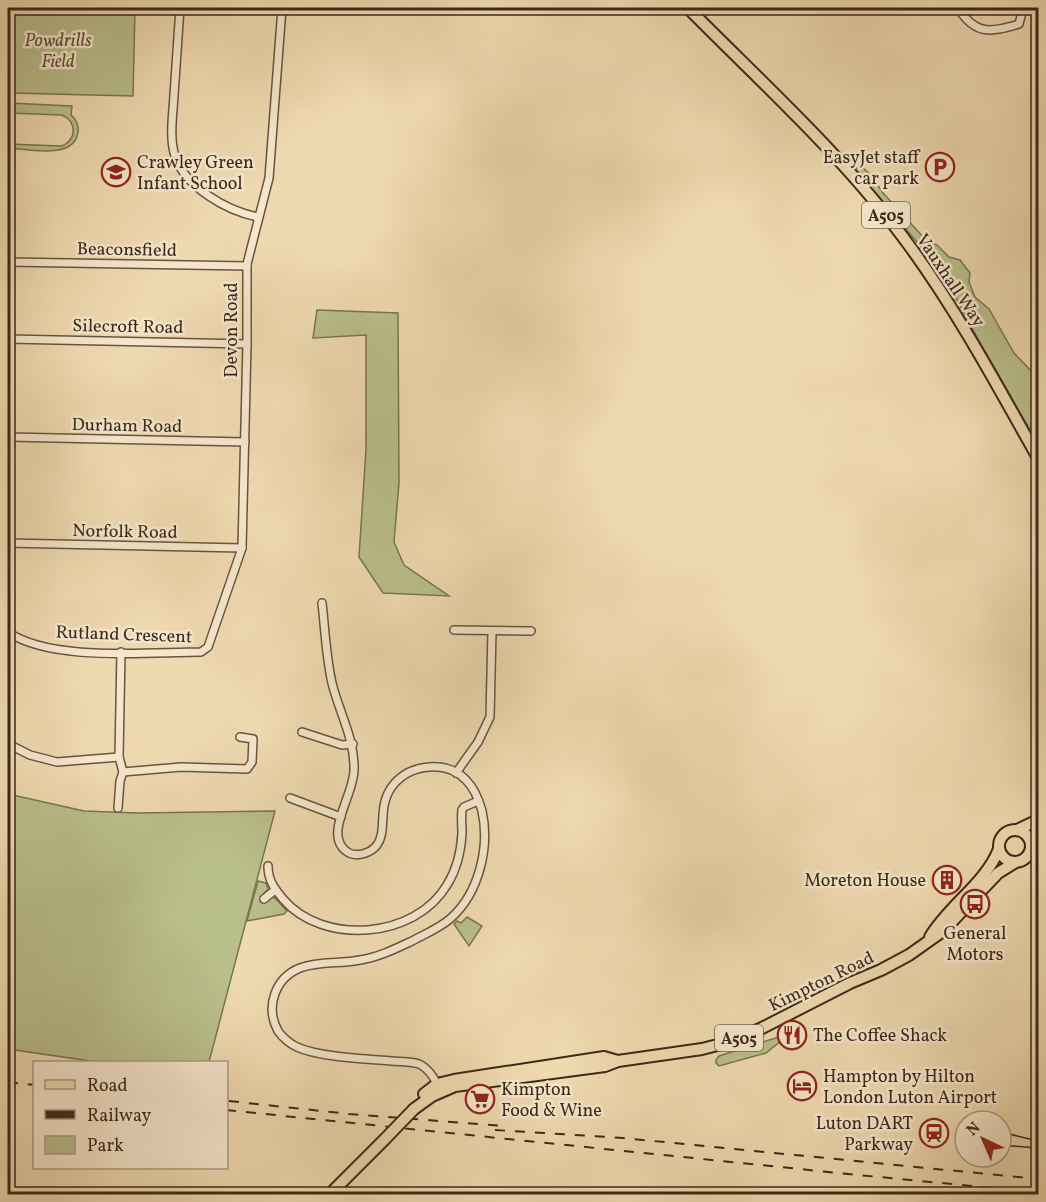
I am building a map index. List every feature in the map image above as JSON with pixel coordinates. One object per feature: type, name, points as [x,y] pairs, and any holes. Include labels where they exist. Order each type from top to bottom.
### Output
[{"type":"main road","name":"Vauxhall Way","points":[[688,8],[833,154],[910,247],[977,350],[1038,458]]},
{"type":"main road","points":[[1017,830],[1022,831],[1035,843],[1027,858],[1014,863],[1004,859],[999,849],[1003,836],[1009,831],[1017,830],[1038,820]]},
{"type":"main road","name":"Kimpton Road","points":[[928,940],[937,925],[993,864],[999,849]]},
{"type":"main road","name":"Kimpton Road","points":[[330,1194],[414,1109],[432,1096],[455,1086],[604,1066],[618,1061],[702,1049],[733,1041],[909,955],[943,931],[998,873],[1014,863]]},
{"type":"main road","name":"Kimpton Road","points":[[414,1109],[418,1100],[437,1084],[454,1080],[604,1057],[618,1061]]},
{"type":"street","points":[[180,8],[172,132],[175,157],[191,180],[207,194],[246,215],[258,217]]},
{"type":"street","points":[[269,8],[282,9]]},
{"type":"street","points":[[958,8],[966,21],[987,31],[1020,24],[1023,8]]},
{"type":"street","name":"Devon Road","points":[[206,650],[242,548],[247,266],[272,157],[282,9]]},
{"type":"street","name":"Beaconsfield","points":[[8,262],[247,266]]},
{"type":"street","name":"Silecroft Road","points":[[8,339],[247,344]]},
{"type":"street","name":"Durham Road","points":[[8,437],[245,442]]},
{"type":"street","name":"Norfolk Road","points":[[8,543],[242,548]]},
{"type":"street","points":[[322,603],[332,680],[352,744],[354,760],[353,787],[336,827],[338,840],[350,853],[356,855],[367,853],[378,843],[381,835],[382,810],[386,794],[402,776],[411,770],[442,767],[456,772],[468,783],[478,801],[484,827],[483,858],[470,893],[453,916],[443,924],[386,953],[361,960],[300,968],[278,986],[272,1002],[274,1021],[279,1032],[296,1047],[354,1058],[421,1065],[437,1084]]},
{"type":"street","points":[[454,630],[531,631]]},
{"type":"street","points":[[456,772],[478,742],[490,717],[492,631]]},
{"type":"street","name":"Rutland Crescent","points":[[8,632],[42,647],[72,651],[201,652],[206,650]]},
{"type":"street","points":[[118,808],[123,772],[119,757],[121,652]]},
{"type":"street","points":[[302,732],[342,745],[352,744]]},
{"type":"street","points":[[123,772],[142,772],[181,766],[247,769],[252,762],[253,739],[240,737]]},
{"type":"street","points":[[8,744],[30,755],[57,762],[119,757]]},
{"type":"street","points":[[290,798],[341,817]]},
{"type":"street","points":[[268,866],[270,881],[287,904],[303,918],[328,928],[382,927],[407,921],[426,909],[447,886],[458,862],[462,810],[478,801]]},
{"type":"street","points":[[264,899],[275,890]]},
{"type":"green space","name":"Powdrills Field","points":[[8,8],[135,8],[133,96],[8,93]]},
{"type":"green space","points":[[8,103],[72,106],[71,115],[77,124],[77,136],[66,148],[57,150],[36,151],[8,148],[8,144],[62,146],[73,135],[73,126],[62,115],[8,113]]},
{"type":"green space","points":[[854,168],[863,168],[871,175],[883,193],[925,239],[937,245],[949,257],[960,260],[970,273],[969,282],[975,297],[989,309],[1014,353],[1034,374],[1038,386],[1038,444],[934,262]]},
{"type":"green space","points":[[317,310],[398,313],[399,483],[394,542],[404,565],[449,596],[383,593],[359,557],[366,449],[366,335],[313,338]]},
{"type":"green space","points":[[8,794],[84,811],[138,813],[275,811],[209,1061],[90,1061],[8,1049]]},
{"type":"green space","points":[[258,881],[266,883],[268,889],[262,896],[265,900],[274,897],[287,911],[284,914],[247,921]]},
{"type":"green space","points":[[467,917],[482,926],[469,946],[454,924],[457,921],[461,923]]},
{"type":"green space","points":[[787,1036],[766,1053],[719,1066],[716,1063],[719,1056]]},
{"type":"tram line","points":[[1013,1135],[1038,1141]]},
{"type":"tram line","points":[[1013,1146],[1038,1148]]},
{"type":"railway","points":[[8,1082],[33,1085]]},
{"type":"railway","points":[[229,1101],[349,1114],[504,1126]]},
{"type":"railway","points":[[228,1110],[848,1174],[1038,1190]]},
{"type":"railway","points":[[495,1130],[623,1138],[1038,1179]]},
{"type":"place","name":"EasyJet staff car park","points":[[940,167]]},
{"type":"place","name":"Crawley Green Infant School","points":[[116,172]]},
{"type":"place","name":"Moreton House","points":[[947,880]]},
{"type":"place","name":"General Motors","points":[[975,904]]},
{"type":"place","name":"The Coffee Shack","points":[[792,1035]]},
{"type":"place","name":"Hampton by Hilton London Luton Airport","points":[[802,1086]]},
{"type":"place","name":"Kimpton Food & Wine","points":[[480,1099]]},
{"type":"place","name":"Luton DART Parkway","points":[[934,1133]]}]
